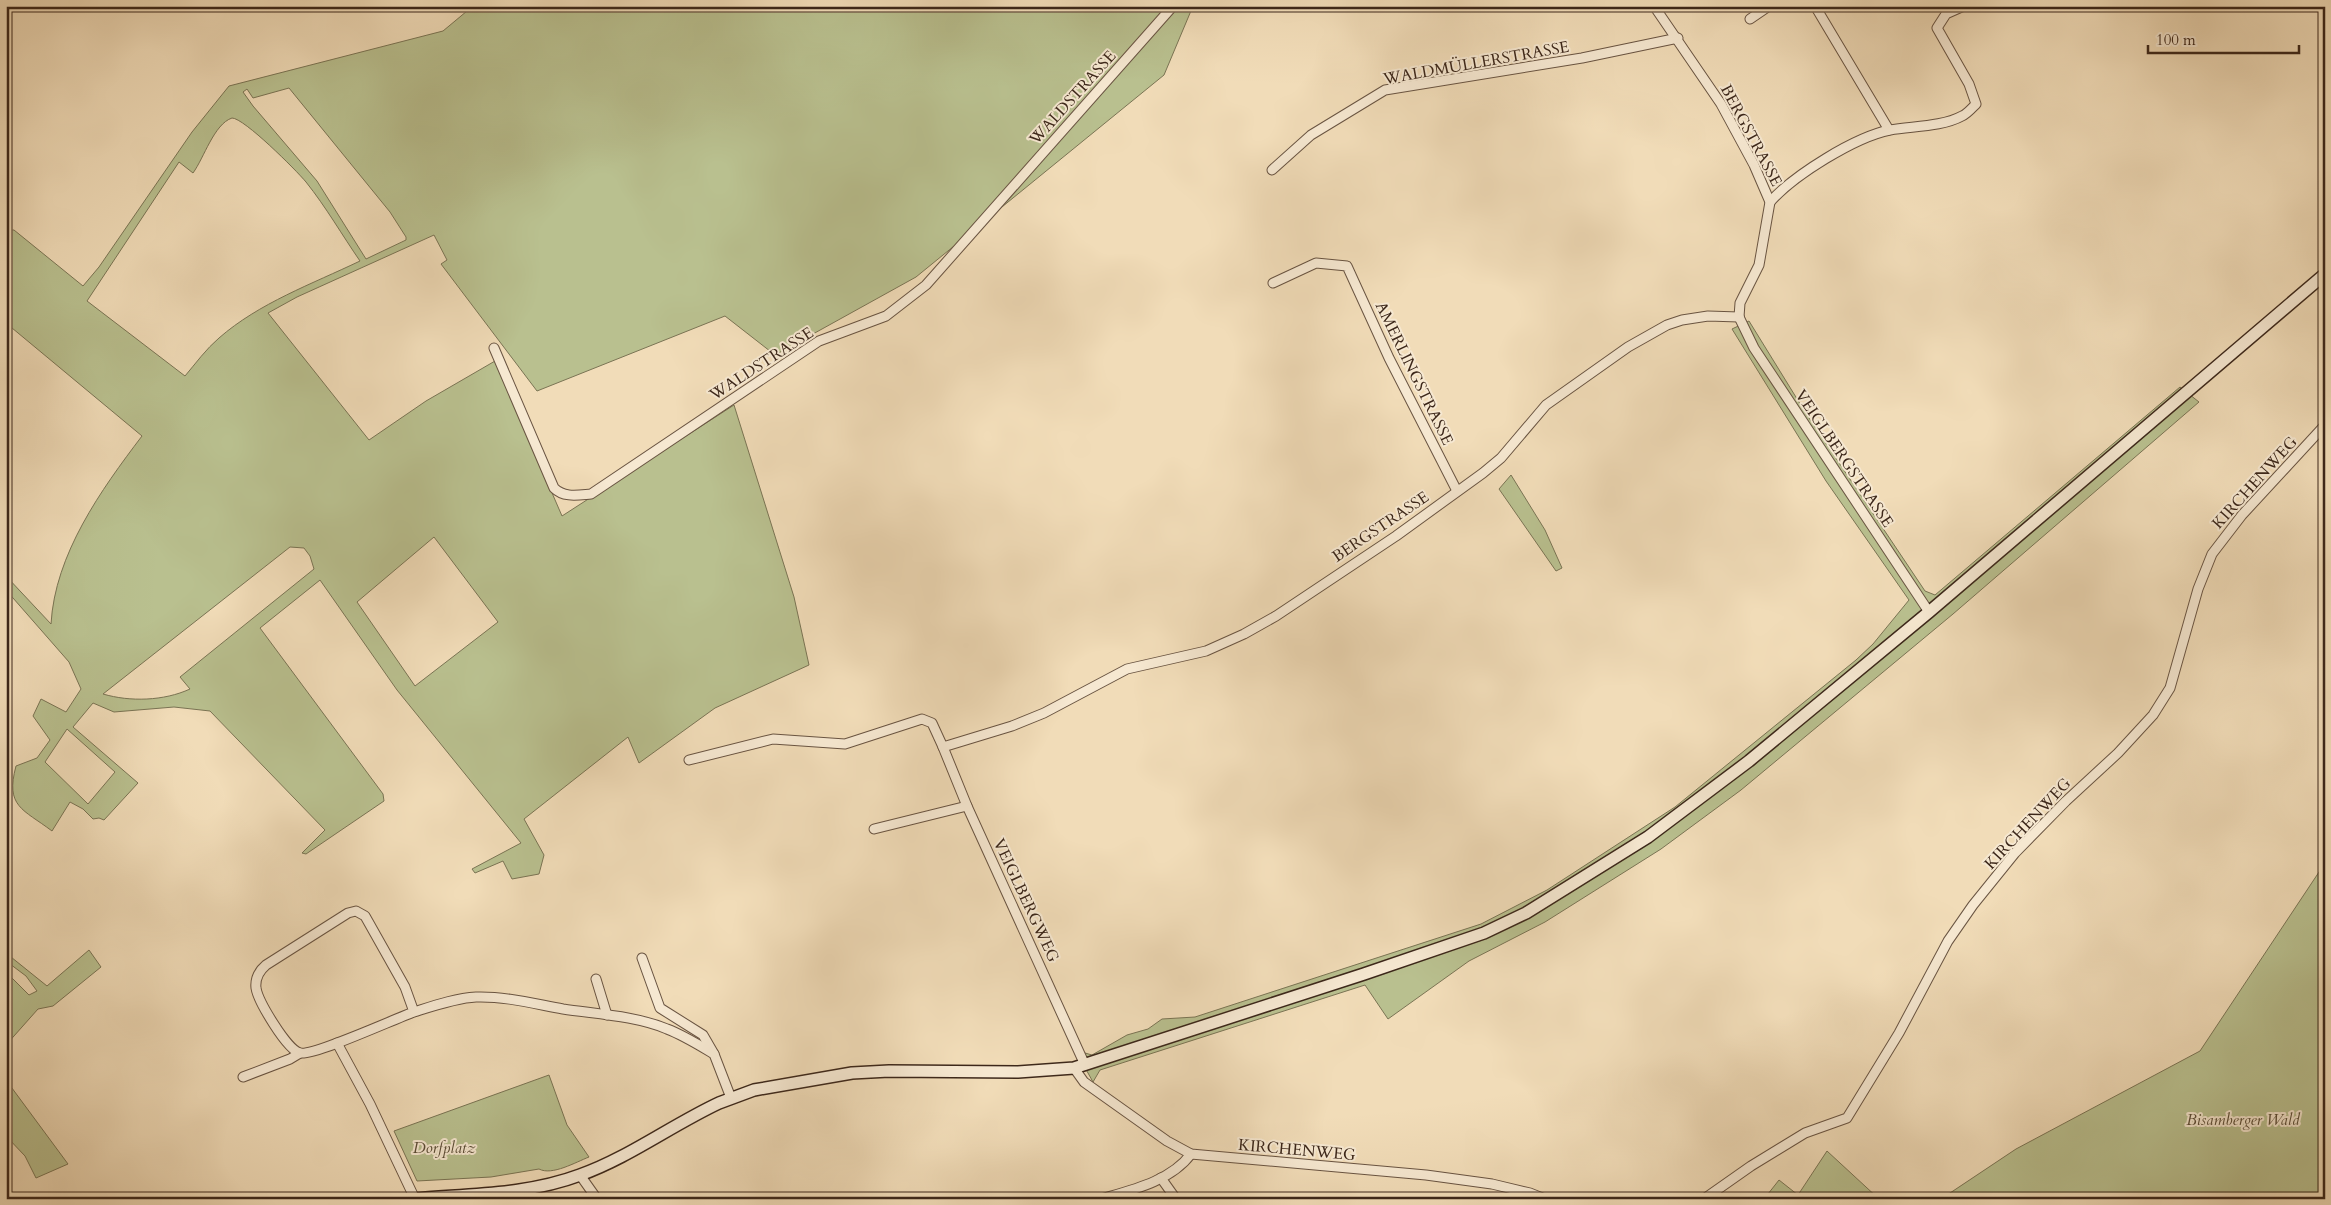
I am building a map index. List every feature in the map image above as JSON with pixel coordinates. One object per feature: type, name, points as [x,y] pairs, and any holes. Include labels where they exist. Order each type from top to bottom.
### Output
[{"type":"main road","points":[[414,1199],[513,1190],[580,1175],[621,1156],[699,1112],[731,1098],[783,1084],[859,1072],[1018,1072],[1080,1066],[1154,1040],[1207,1025],[1484,933],[1526,913],[1610,862],[1691,806],[1929,612],[2325,274]]},
{"type":"street","name":"WALDSTRASSE","points":[[494,348],[554,488],[560,493],[569,495],[591,494],[819,341],[886,316],[926,285],[1173,6]]},
{"type":"street","name":"BERGSTRASSE","points":[[943,747],[1036,716],[1127,669],[1206,651],[1244,634],[1283,612],[1396,536],[1458,491],[1494,464],[1540,411],[1553,399],[1628,347],[1667,325],[1682,320],[1708,316],[1739,318],[1740,303],[1759,265],[1770,202],[1754,165],[1729,118],[1678,38],[1654,6]]},
{"type":"street","points":[[1750,19],[1769,6]]},
{"type":"street","points":[[1815,6],[1889,130]]},
{"type":"street","points":[[1770,202],[1780,190],[1831,155],[1847,147],[1889,130],[1921,127],[1962,116],[1976,104],[1969,84],[1938,28],[1946,14],[1964,6]]},
{"type":"street","name":"WALDMÜLLERSTRASSE","points":[[1272,170],[1311,135],[1385,90],[1582,58],[1678,38]]},
{"type":"street","name":"AMERLINGSTRASSE","points":[[1273,282],[1316,263],[1347,266],[1389,358],[1458,491]]},
{"type":"street","name":"VEIGLBERGSTRASSE","points":[[1739,318],[1754,348],[1929,612]]},
{"type":"street","name":"KIRCHENWEG","points":[[1704,1199],[1751,1166],[1805,1133],[1847,1118],[1899,1034],[1948,941],[1973,906],[2016,853],[2066,801],[2118,754],[2153,715],[2170,688],[2198,589],[2212,554],[2242,515],[2325,425]]},
{"type":"street","points":[[689,760],[768,739],[845,744],[922,719],[932,723],[943,747]]},
{"type":"street","name":"VEIGLBERGWEG","points":[[943,747],[1080,1066]]},
{"type":"street","points":[[874,829],[967,806]]},
{"type":"street","points":[[414,1012],[405,987],[365,916],[360,912],[351,912],[266,965],[257,977],[256,990],[278,1030],[288,1046],[300,1053],[307,1053],[337,1043],[414,1012],[470,998],[512,1000],[607,1015],[668,1029],[714,1054]]},
{"type":"street","points":[[642,958],[660,1008],[703,1035],[714,1054],[731,1098]]},
{"type":"street","points":[[596,979],[607,1015]]},
{"type":"street","points":[[337,1043],[370,1104],[414,1199]]},
{"type":"street","points":[[243,1077],[290,1059],[300,1053]]},
{"type":"street","name":"KIRCHENWEG","points":[[1080,1066],[1084,1082],[1167,1141],[1191,1154],[1433,1176],[1492,1184],[1530,1193],[1545,1199]]},
{"type":"street","points":[[1101,1199],[1135,1189],[1161,1178],[1178,1168],[1191,1154]]},
{"type":"street","points":[[580,1175],[597,1199]]},
{"type":"street","points":[[1161,1178],[1176,1199]]},
{"type":"green space","points":[[473,6],[1193,6],[1164,75],[916,277],[775,355],[725,316],[537,391],[441,264],[447,260],[434,235],[297,297],[268,313],[369,440],[426,401],[495,361],[562,516],[734,405],[794,597],[809,665],[715,708],[639,763],[628,737],[524,819],[544,855],[539,874],[512,879],[503,861],[475,873],[472,869],[521,843],[397,690],[320,580],[260,628],[383,794],[384,801],[306,854],[302,853],[325,830],[210,711],[174,707],[114,712],[93,703],[73,727],[138,783],[104,820],[99,818],[93,819],[83,809],[70,802],[52,831],[19,806],[15,799],[13,780],[16,766],[37,758],[50,740],[33,716],[41,699],[66,712],[81,689],[69,662],[6,590],[6,576],[51,624],[54,598],[71,548],[96,501],[142,436],[6,323],[6,230],[14,230],[83,286],[99,267],[192,132],[229,86],[443,31]],"holes":[[[289,88],[390,212],[406,240],[366,259],[317,181],[243,92],[247,89],[253,98]],[[232,118],[247,126],[292,167],[306,182],[327,211],[360,261],[286,295],[251,314],[214,342],[185,376],[87,301],[179,162],[193,173],[215,134],[226,121]],[[434,537],[498,622],[415,686],[357,602]],[[290,547],[304,548],[310,556],[314,569],[180,677],[190,689],[158,698],[113,697],[103,694]],[[67,729],[115,772],[88,804],[45,762]]]},
{"type":"green space","points":[[1749,321],[1807,415],[1925,591],[1935,595],[2180,387],[2199,402],[1953,614],[1741,790],[1661,849],[1545,922],[1469,961],[1388,1019],[1365,985],[1100,1070],[1093,1082],[1078,1055],[1085,1053],[1092,1055],[1127,1035],[1148,1029],[1162,1019],[1195,1017],[1481,924],[1547,890],[1675,807],[1856,660],[1873,644],[1909,600],[1826,481],[1732,329]]},
{"type":"green space","points":[[1511,475],[1545,530],[1562,568],[1556,571],[1499,489]]},
{"type":"green space","name":"Bisamberger Wald","points":[[2325,863],[2325,1199],[1941,1199],[2016,1149],[2200,1051]]},
{"type":"green space","points":[[89,950],[101,967],[53,1006],[38,1009],[6,1045],[6,972],[29,995],[37,991],[26,976],[6,961],[6,953],[47,986]]},
{"type":"green space","name":"Dorfplatz","points":[[549,1075],[567,1125],[589,1157],[550,1171],[539,1169],[491,1177],[417,1181],[394,1131]]},
{"type":"green space","points":[[6,1080],[68,1164],[36,1178],[25,1156],[6,1136]]},
{"type":"green space","points":[[1827,1151],[1879,1199],[1764,1199],[1779,1180],[1798,1195]]}]
